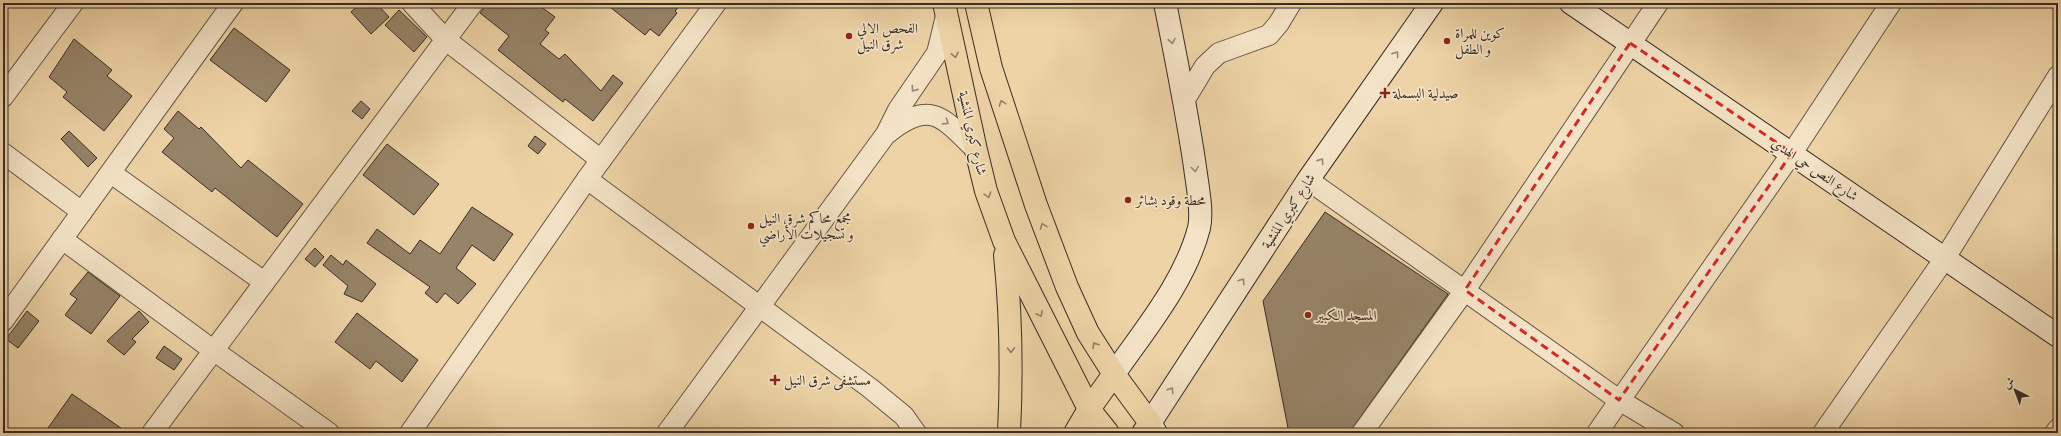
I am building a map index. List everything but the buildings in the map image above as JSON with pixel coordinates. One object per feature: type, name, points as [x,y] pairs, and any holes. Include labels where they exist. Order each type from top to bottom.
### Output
[{"type":"main road","name":"شارع كبري المنشية","points":[[976,3],[991,68],[1047,236],[1076,310],[1088,333],[1150,430]]},
{"type":"main road","name":"شارع كبري المنشية","points":[[945,10],[986,191],[1004,241],[1089,409],[1108,433]]},
{"type":"main road","points":[[1004,241],[1011,311],[1012,377],[1009,433]]},
{"type":"main road","points":[[1075,433],[1089,409],[1114,374]]},
{"type":"street","points":[[3,321],[232,3]]},
{"type":"street","points":[[412,3],[446,40],[601,160]]},
{"type":"street","points":[[152,433],[474,3]]},
{"type":"street","points":[[410,433],[587,179],[716,3]]},
{"type":"street","points":[[1114,374],[1165,299],[1190,254],[1199,226],[1199,195],[1184,101],[1165,3]]},
{"type":"street","points":[[1184,101],[1205,66],[1219,53],[1269,35],[1280,24],[1291,3]]},
{"type":"street","name":"شارع كبري المنشية","points":[[1150,430],[1308,180],[1432,3]]},
{"type":"street","name":"شارع النص حي الهدي","points":[[1571,3],[2058,336]]},
{"type":"street","points":[[1362,433],[1465,290],[1630,42],[1658,3]]},
{"type":"street","points":[[1598,433],[1619,400],[1792,153],[1891,3]]},
{"type":"street","points":[[3,97],[71,4]]},
{"type":"street","points":[[667,433],[886,134],[898,110],[937,53],[945,10]]},
{"type":"street","points":[[1823,433],[1945,258],[2058,76]]},
{"type":"street","points":[[886,134],[908,119],[926,114],[945,121],[976,150]]},
{"type":"street","points":[[3,153],[82,212]]},
{"type":"street","points":[[111,173],[264,282]]},
{"type":"street","points":[[587,179],[760,306],[898,411],[916,433]]},
{"type":"street","points":[[1308,180],[1619,400],[1674,433]]},
{"type":"street","points":[[62,239],[213,350],[330,433]]},
{"type":"street","points":[[2055,433],[2058,429]]},
{"type":"highlighted area","points":[[1630,43],[1792,153],[1619,400],[1465,290]]},
{"type":"place","name":"الفحص الالي شرق النيل","points":[[849,36]]},
{"type":"place","name":"كوين للمراة و الطفل","points":[[1447,41]]},
{"type":"place","name":"صيدلية البسملة","points":[[1385,93]]},
{"type":"place","name":"محطة وقود بشائر","points":[[1128,200]]},
{"type":"place","name":"مجمع محاكم شرق النيل و تسجيلات الأراضي","points":[[751,226]]},
{"type":"place","name":"المسجد الكبير","points":[[1308,315]]},
{"type":"place","name":"مستشفى شرق النيل","points":[[775,380]]}]
